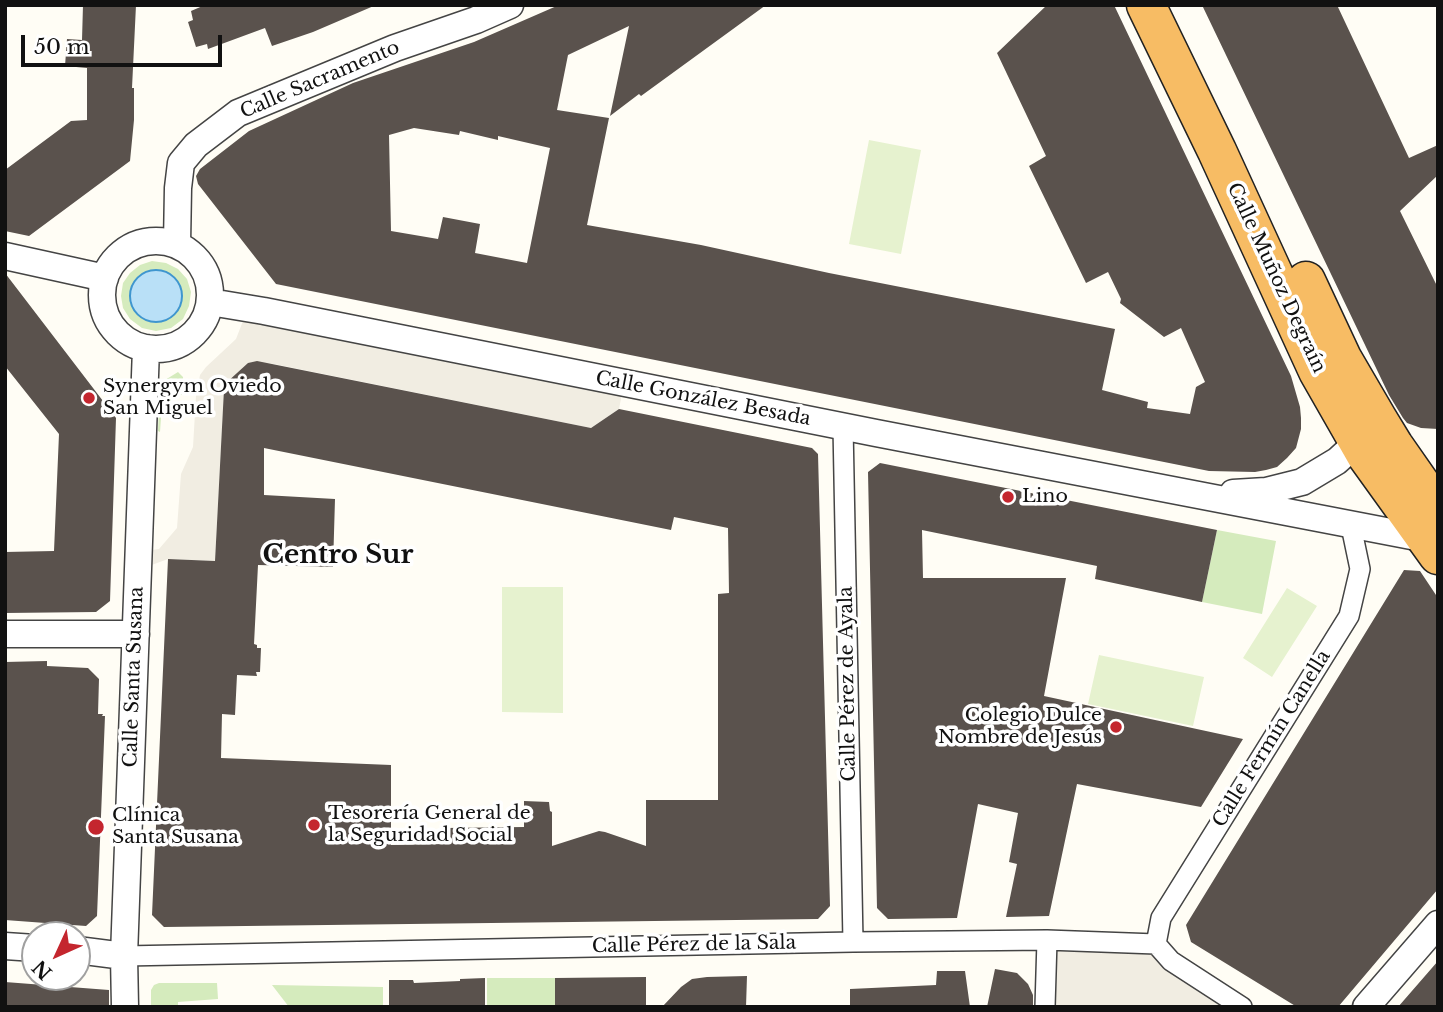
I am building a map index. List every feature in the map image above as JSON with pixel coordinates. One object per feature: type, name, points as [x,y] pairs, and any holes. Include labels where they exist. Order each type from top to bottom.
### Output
[{"type":"highway","name":"Calle Muñoz Degraín","points":[[1146,5],[1217,151],[1318,371],[1368,430],[1394,446],[1411,514]]},
{"type":"highway","name":"Calle Muñoz Degraín","points":[[1174,5],[1342,358],[1368,430]]},
{"type":"street","name":"Calle Sacramento","points":[[177,244],[181,163],[197,145],[239,113],[394,48],[510,5]]},
{"type":"street","points":[[159,240],[177,244],[204,268],[210,284],[210,302],[205,319],[194,334],[180,344],[163,349],[146,348],[129,341],[114,330],[105,314],[102,296],[105,278],[113,262],[126,250],[142,242],[159,240]]},
{"type":"street","points":[[5,256],[105,278]]},
{"type":"street","name":"Calle González Besada","points":[[210,302],[1196,495],[1411,514]]},
{"type":"street","name":"Calle Santa Susana","points":[[125,1007],[124,956],[146,348]]},
{"type":"street","name":"Calle Pérez de Ayala","points":[[843,426],[853,942]]},
{"type":"street","name":"Calle González Besada","points":[[1196,495],[1266,491],[1302,482],[1337,461],[1368,430]]},
{"type":"street","name":"Calle Fermín Canella","points":[[1156,944],[1161,918],[1349,616],[1360,569],[1411,514]]},
{"type":"street","points":[[5,634],[136,634]]},
{"type":"street","points":[[1366,1007],[1438,924]]},
{"type":"street","points":[[1045,1007],[1046,940]]},
{"type":"street","name":"Calle Pérez de la Sala","points":[[124,956],[853,942],[1046,940],[1156,944]]},
{"type":"street","points":[[1156,944],[1171,961],[1242,1007]]},
{"type":"street","points":[[91,952],[124,956]]},
{"type":"green space","points":[[869,140],[921,150],[901,254],[849,244]]},
{"type":"green space","points":[[152,261],[166,263],[178,269],[187,279],[191,292],[183,319],[171,328],[156,331],[142,328],[130,319],[123,308],[121,296],[123,283],[130,273],[140,265]]},
{"type":"green space","points":[[178,372],[183,377],[184,395],[172,395],[171,403],[162,403],[160,432],[160,387],[165,380]]},
{"type":"green space","points":[[1217,530],[1276,541],[1262,614],[1202,602]]},
{"type":"green space","points":[[502,587],[563,587],[563,713],[502,712]]},
{"type":"green space","points":[[1287,588],[1317,606],[1272,677],[1243,658]]},
{"type":"green space","points":[[1099,655],[1204,677],[1193,726],[1088,704]]},
{"type":"green space","points":[[487,978],[555,978],[555,1007],[487,1007]]},
{"type":"green space","points":[[159,983],[217,983],[218,999],[178,1002],[178,1007],[151,1007],[151,990]]},
{"type":"green space","points":[[272,985],[383,987],[383,1007],[289,1007]]},
{"type":"shaded area","points":[[248,308],[624,383],[619,409],[591,428],[274,364],[252,362],[226,382],[224,389],[215,561],[168,559],[138,570],[139,552],[159,549],[177,528],[181,474],[193,447],[200,375],[236,339]]},
{"type":"shaded area","points":[[1047,940],[1156,944],[1242,1007],[1045,1007]]},
{"type":"water","points":[[156,270],[166,272],[174,278],[180,286],[180,306],[174,314],[166,320],[156,322],[146,320],[138,314],[132,306],[130,296],[132,286],[138,278],[146,272]]},
{"type":"building","points":[[83,5],[136,5],[132,88],[134,120],[130,161],[29,236],[5,231],[5,170],[71,121],[87,120],[87,68],[65,66],[67,39],[82,40]]},
{"type":"building","points":[[205,5],[376,5],[272,46],[265,28],[208,49],[207,44],[196,47],[188,22],[193,20],[191,11]]},
{"type":"building","points":[[559,5],[766,5],[610,116],[629,26],[568,55],[557,110],[609,118],[587,225],[701,245],[1115,329],[1102,390],[1148,402],[1147,408],[1190,414],[1196,387],[1205,382],[1181,328],[1164,337],[1120,303],[1121,299],[1108,272],[1086,283],[1029,166],[1046,156],[997,53],[1047,5],[1114,5],[1291,376],[1301,418],[1296,448],[1277,467],[1266,470],[1209,471],[276,284],[198,184],[196,176],[200,169],[249,131],[353,83],[474,42]],"holes":[[[414,128],[459,135],[460,131],[498,140],[498,136],[550,148],[527,263],[475,253],[480,224],[443,217],[438,239],[391,231],[389,135]]]},
{"type":"building","points":[[1202,5],[1337,5],[1409,158],[1438,145],[1438,175],[1400,211],[1438,288],[1438,429],[1421,428],[1407,423],[1389,395]]},
{"type":"building","points":[[5,273],[116,418],[110,601],[96,612],[5,613],[5,552],[54,551],[59,434],[5,366]]},
{"type":"building","points":[[257,361],[591,428],[619,409],[812,448],[818,454],[830,906],[818,919],[164,927],[152,915],[168,559],[215,561],[224,389],[226,383],[248,363]],"holes":[[[264,448],[671,530],[674,517],[728,528],[729,593],[718,594],[718,800],[646,800],[646,846],[599,831],[552,846],[552,812],[549,802],[524,801],[524,827],[445,828],[445,844],[391,845],[391,765],[221,758],[222,714],[235,715],[237,675],[257,676],[256,672],[260,672],[261,648],[254,644],[258,565],[333,567],[335,499],[264,495]]]},
{"type":"building","points":[[880,463],[1217,530],[1202,602],[1095,579],[1097,566],[922,530],[923,578],[1066,578],[1044,696],[1243,739],[1201,807],[1077,784],[1049,916],[1006,917],[1017,864],[1009,862],[1018,813],[978,804],[957,918],[888,919],[877,908],[868,472]]},
{"type":"building","points":[[1404,570],[1420,571],[1438,598],[1438,889],[1338,1007],[1297,1007],[1191,942],[1186,925]]},
{"type":"building","points":[[47,661],[47,666],[88,668],[99,679],[98,714],[105,716],[97,916],[91,921],[5,920],[5,662]]},
{"type":"building","points":[[1438,961],[1438,1007],[1398,1007]]},
{"type":"building","points":[[995,969],[1017,973],[1028,984],[1033,995],[1033,1007],[987,1007]]},
{"type":"building","points":[[937,971],[965,971],[970,1007],[850,1007],[850,989],[936,985]]},
{"type":"building","points":[[747,976],[746,1007],[662,1007],[692,979]]},
{"type":"building","points":[[646,977],[646,1007],[555,1007],[555,978]]},
{"type":"building","points":[[485,978],[485,1007],[389,1007],[389,980],[413,980],[414,983]]},
{"type":"building","points":[[5,982],[21,983],[21,991],[109,990],[109,1007],[5,1007]]},
{"type":"place","name":"Synergym Oviedo San Miguel","points":[[89,398]]},
{"type":"place","name":"Lino","points":[[1008,497]]},
{"type":"place","name":"Colegio Dulce Nombre de Jesús","points":[[1116,727]]},
{"type":"place","name":"Tesorería General de la Seguridad Social","points":[[314,825]]},
{"type":"place","name":"Clínica Santa Susana","points":[[96,827]]},
{"type":"district","name":"Centro Sur","points":[[338,556]]}]
